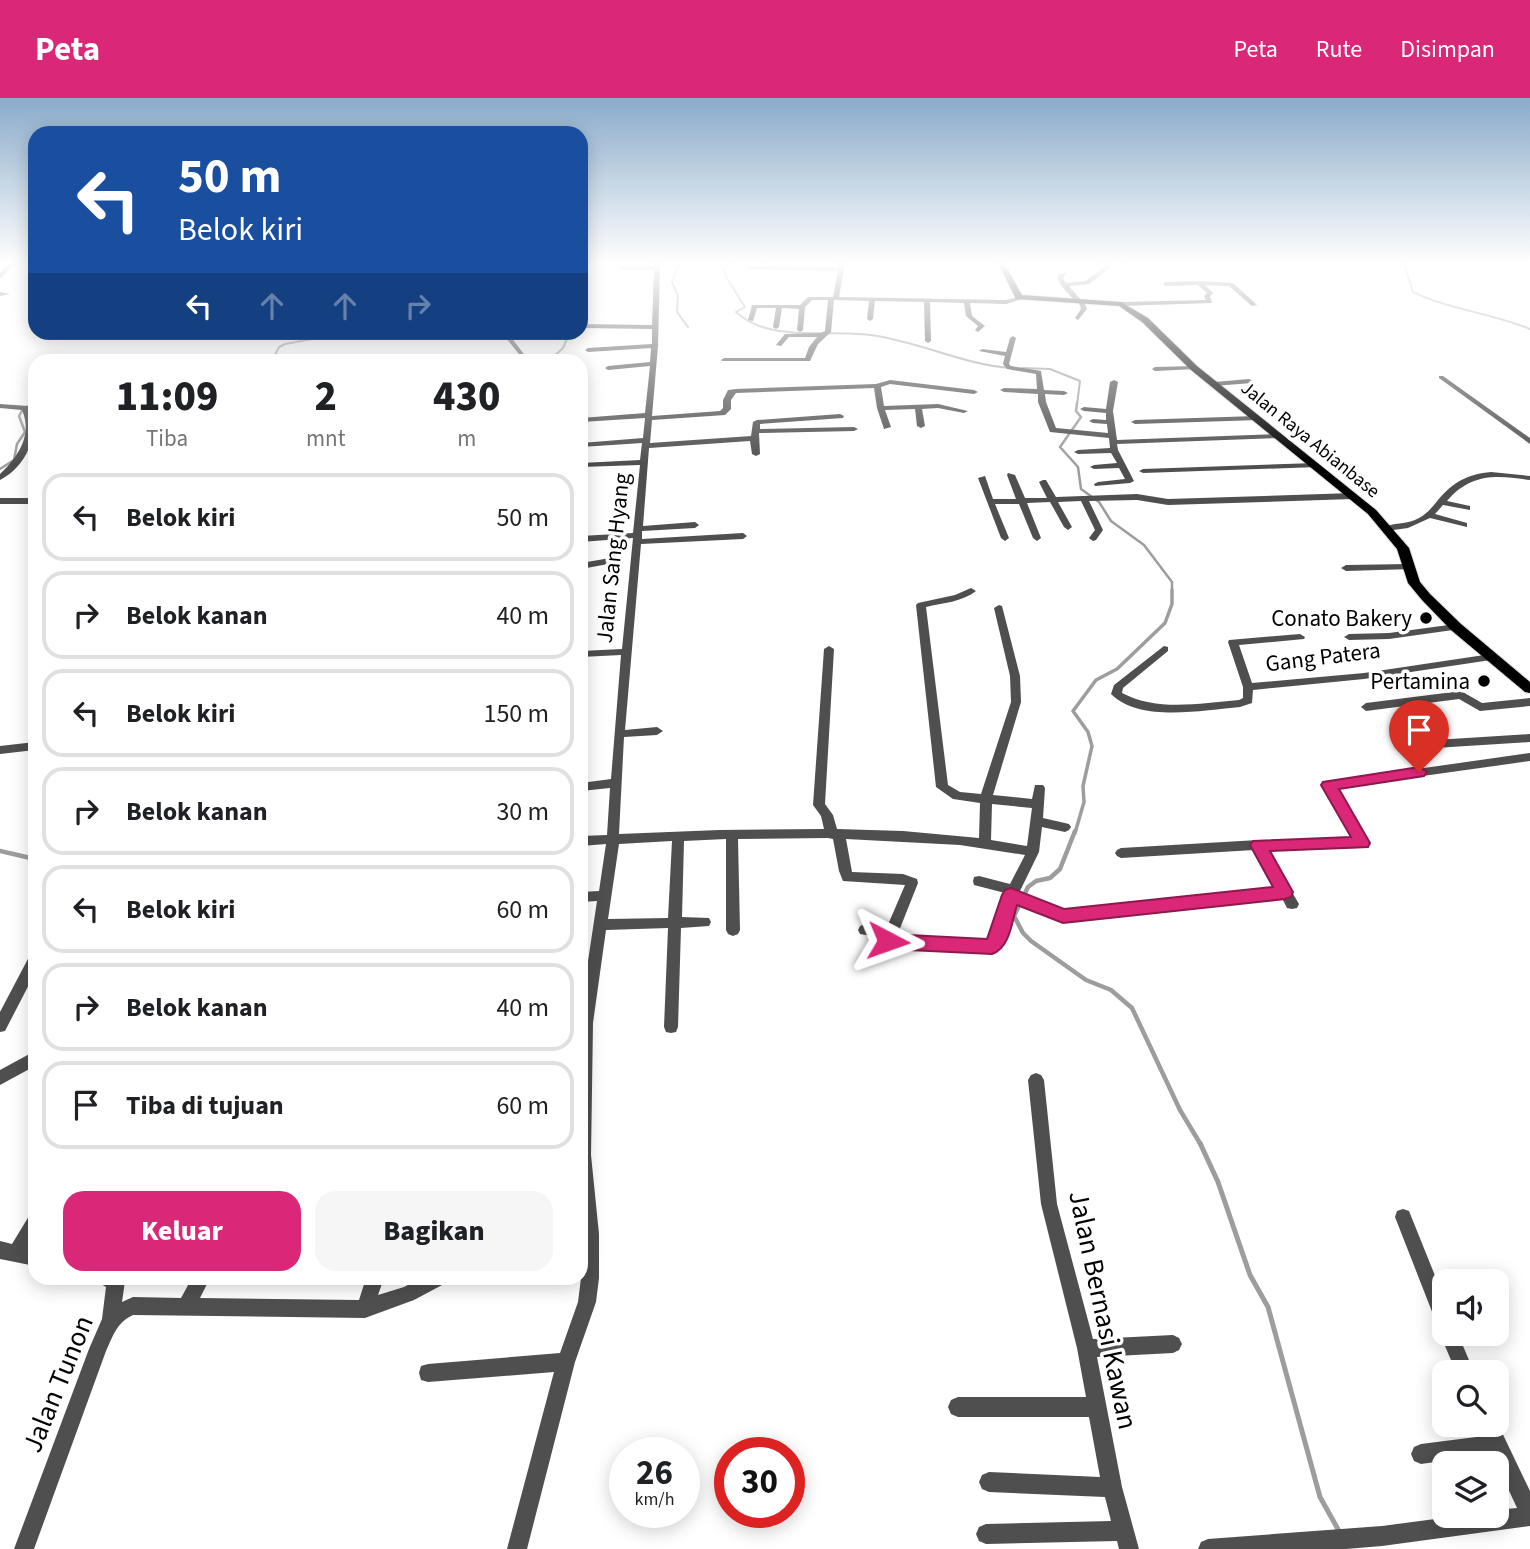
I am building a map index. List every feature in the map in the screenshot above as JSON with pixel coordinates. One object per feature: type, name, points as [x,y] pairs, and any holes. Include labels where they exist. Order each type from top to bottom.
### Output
[{"type":"main road","name":"Jalan Raya Abianbase","points":[[1155,329],[1194,368],[1353,496],[1386,528],[1407,555],[1415,583],[1433,605],[1530,689]]},
{"type":"street","name":"Jalan Sang Hyang","points":[[588,1009],[613,839],[619,734],[647,443],[655,329]]},
{"type":"street","points":[[779,345],[789,334],[821,335],[828,332],[829,329]]},
{"type":"street","points":[[928,329],[928,341]]},
{"type":"street","points":[[723,360],[808,360],[810,351],[821,335]]},
{"type":"street","points":[[1013,338],[1008,354],[1008,367],[1039,372],[1042,402],[1051,428],[1055,432],[1113,443]]},
{"type":"street","points":[[510,340],[521,354]]},
{"type":"street","points":[[588,350],[655,346]]},
{"type":"street","points":[[982,351],[1008,354]]},
{"type":"street","points":[[608,368],[653,364]]},
{"type":"street","points":[[1154,369],[1194,368]]},
{"type":"street","points":[[1441,377],[1530,442]]},
{"type":"street","points":[[1214,384],[1249,381]]},
{"type":"street","points":[[588,420],[722,413],[727,410],[727,400],[731,392],[736,391],[877,386],[890,382],[974,392]]},
{"type":"street","points":[[1098,484],[1129,482],[1113,443],[1110,411],[1114,382]]},
{"type":"street","points":[[877,386],[887,427]]},
{"type":"street","points":[[1004,390],[1065,393]]},
{"type":"street","points":[[0,406],[28,407]]},
{"type":"street","points":[[881,408],[938,406],[964,411]]},
{"type":"street","points":[[918,407],[921,426]]},
{"type":"street","points":[[25,408],[28,412]]},
{"type":"street","points":[[1084,409],[1110,411]]},
{"type":"street","points":[[756,454],[754,435],[757,422],[840,416]]},
{"type":"street","points":[[1135,422],[1256,418]]},
{"type":"street","points":[[1093,421],[1110,422]]},
{"type":"street","points":[[588,445],[854,429]]},
{"type":"street","points":[[1078,452],[1113,443],[1280,436]]},
{"type":"street","points":[[0,478],[28,449]]},
{"type":"street","points":[[588,465],[645,462]]},
{"type":"street","points":[[1094,467],[1123,465]]},
{"type":"street","points":[[1143,471],[1315,466]]},
{"type":"street","points":[[1011,475],[1037,538]]},
{"type":"street","points":[[982,478],[1005,538]]},
{"type":"street","points":[[1386,528],[1406,527],[1428,515],[1449,491],[1471,478],[1530,478]]},
{"type":"street","points":[[1043,482],[1068,527]]},
{"type":"street","points":[[990,502],[1137,497],[1168,502],[1353,496]]},
{"type":"street","points":[[1086,499],[1099,530],[1093,538]]},
{"type":"street","points":[[0,501],[28,501]]},
{"type":"street","points":[[1440,502],[1467,508]]},
{"type":"street","points":[[1428,515],[1464,525]]},
{"type":"street","points":[[638,535],[695,525]]},
{"type":"street","points":[[588,539],[638,535],[743,536]]},
{"type":"street","points":[[588,565],[615,560]]},
{"type":"street","points":[[1346,568],[1409,567]]},
{"type":"street","points":[[971,591],[958,597],[921,605],[942,786],[953,795],[1038,804]]},
{"type":"street","points":[[985,844],[986,798],[1016,702],[1015,676],[999,608]]},
{"type":"street","points":[[1349,637],[1400,635],[1456,627]]},
{"type":"street","points":[[1248,687],[1233,642],[1300,638]]},
{"type":"street","points":[[829,649],[819,805],[827,815],[848,877],[903,879],[912,883],[888,941],[992,947],[999,937],[1033,852],[1040,788]]},
{"type":"street","name":"Gang Patera","points":[[1164,649],[1118,687],[1116,694],[1140,706],[1180,707],[1244,702],[1249,697],[1248,687],[1364,676],[1491,657]]},
{"type":"street","points":[[588,654],[626,652]]},
{"type":"street","points":[[1366,707],[1461,695],[1480,708],[1530,702]]},
{"type":"street","points":[[619,734],[657,731]]},
{"type":"street","points":[[1419,745],[1530,738]]},
{"type":"street","points":[[0,750],[28,747]]},
{"type":"street","points":[[1121,853],[1258,845],[1362,843],[1329,785],[1530,757]]},
{"type":"street","points":[[588,786],[616,783]]},
{"type":"street","points":[[1037,822],[1065,827]]},
{"type":"street","points":[[588,841],[835,835],[951,839],[1033,852]]},
{"type":"street","points":[[732,836],[733,930]]},
{"type":"street","points":[[671,1027],[678,840]]},
{"type":"street","points":[[979,881],[1058,915],[1288,898],[1258,845]]},
{"type":"street","points":[[588,897],[604,896]]},
{"type":"street","points":[[600,925],[704,922]]},
{"type":"street","points":[[865,930],[891,933]]},
{"type":"street","points":[[0,1027],[28,973]]},
{"type":"street","points":[[0,1077],[28,1062]]},
{"type":"street","name":"Jalan Bernasi Kawan","points":[[1036,1080],[1049,1203],[1086,1348],[1112,1487],[1127,1540]]},
{"type":"street","points":[[1403,1217],[1432,1291]]},
{"type":"street","name":"Jalan Sang Hyang","points":[[517,1549],[566,1362],[587,1302],[590,1278],[588,1223]]},
{"type":"street","points":[[8,1251],[28,1230]]},
{"type":"street","points":[[8,1251],[28,1255]]},
{"type":"street","points":[[111,1320],[113,1285]]},
{"type":"street","points":[[187,1305],[197,1285]]},
{"type":"street","points":[[365,1309],[373,1285]]},
{"type":"street","name":"Jalan Tunon","points":[[24,1549],[98,1349],[111,1320],[119,1312],[133,1306],[187,1305],[365,1309],[425,1285]]},
{"type":"street","points":[[1086,1348],[1173,1344]]},
{"type":"street","points":[[428,1373],[566,1362]]},
{"type":"street","points":[[958,1407],[1096,1407]]},
{"type":"street","points":[[1208,1549],[1382,1536],[1530,1514],[1493,1437]]},
{"type":"street","points":[[1421,1454],[1496,1444]]},
{"type":"street","points":[[989,1482],[1112,1487]]},
{"type":"street","points":[[986,1534],[1127,1540]]},
{"type":"waterway","points":[[769,329],[800,333],[870,335],[974,362],[1010,368]]},
{"type":"waterway","points":[[276,354],[279,347],[285,344],[307,340]]},
{"type":"waterway","points":[[556,354],[566,340]]},
{"type":"waterway","points":[[1022,368],[1050,369],[1080,381],[1077,405]]},
{"type":"waterway","points":[[1075,833],[1084,802],[1083,786],[1092,746],[1088,732],[1073,711],[1096,680],[1117,669],[1165,623],[1172,604],[1172,582],[1144,545],[1111,521],[1099,502],[1081,489],[1078,467],[1060,447],[1081,417],[1076,411],[1077,403]]},
{"type":"waterway","points":[[0,469],[14,460],[17,444],[25,432],[19,416],[28,406]]},
{"type":"waterway","points":[[1075,831],[1060,869],[1050,878],[1036,881],[1028,887],[1014,916],[1023,933],[1031,941],[1086,980],[1111,990],[1132,1008],[1180,1110],[1201,1144]]},
{"type":"waterway","points":[[0,851],[28,857]]},
{"type":"waterway","points":[[1201,1144],[1218,1182],[1250,1275],[1268,1307],[1320,1497],[1339,1531]]},
{"type":"place","name":"Conato Bakery","points":[[1426,618]]},
{"type":"place","name":"Pertamina","points":[[1484,681]]},
{"type":"route","points":[[888,941],[992,947],[999,937],[1011,895],[1063,916],[1285,892],[1258,845],[1362,843],[1329,785],[1419,772]]}]
